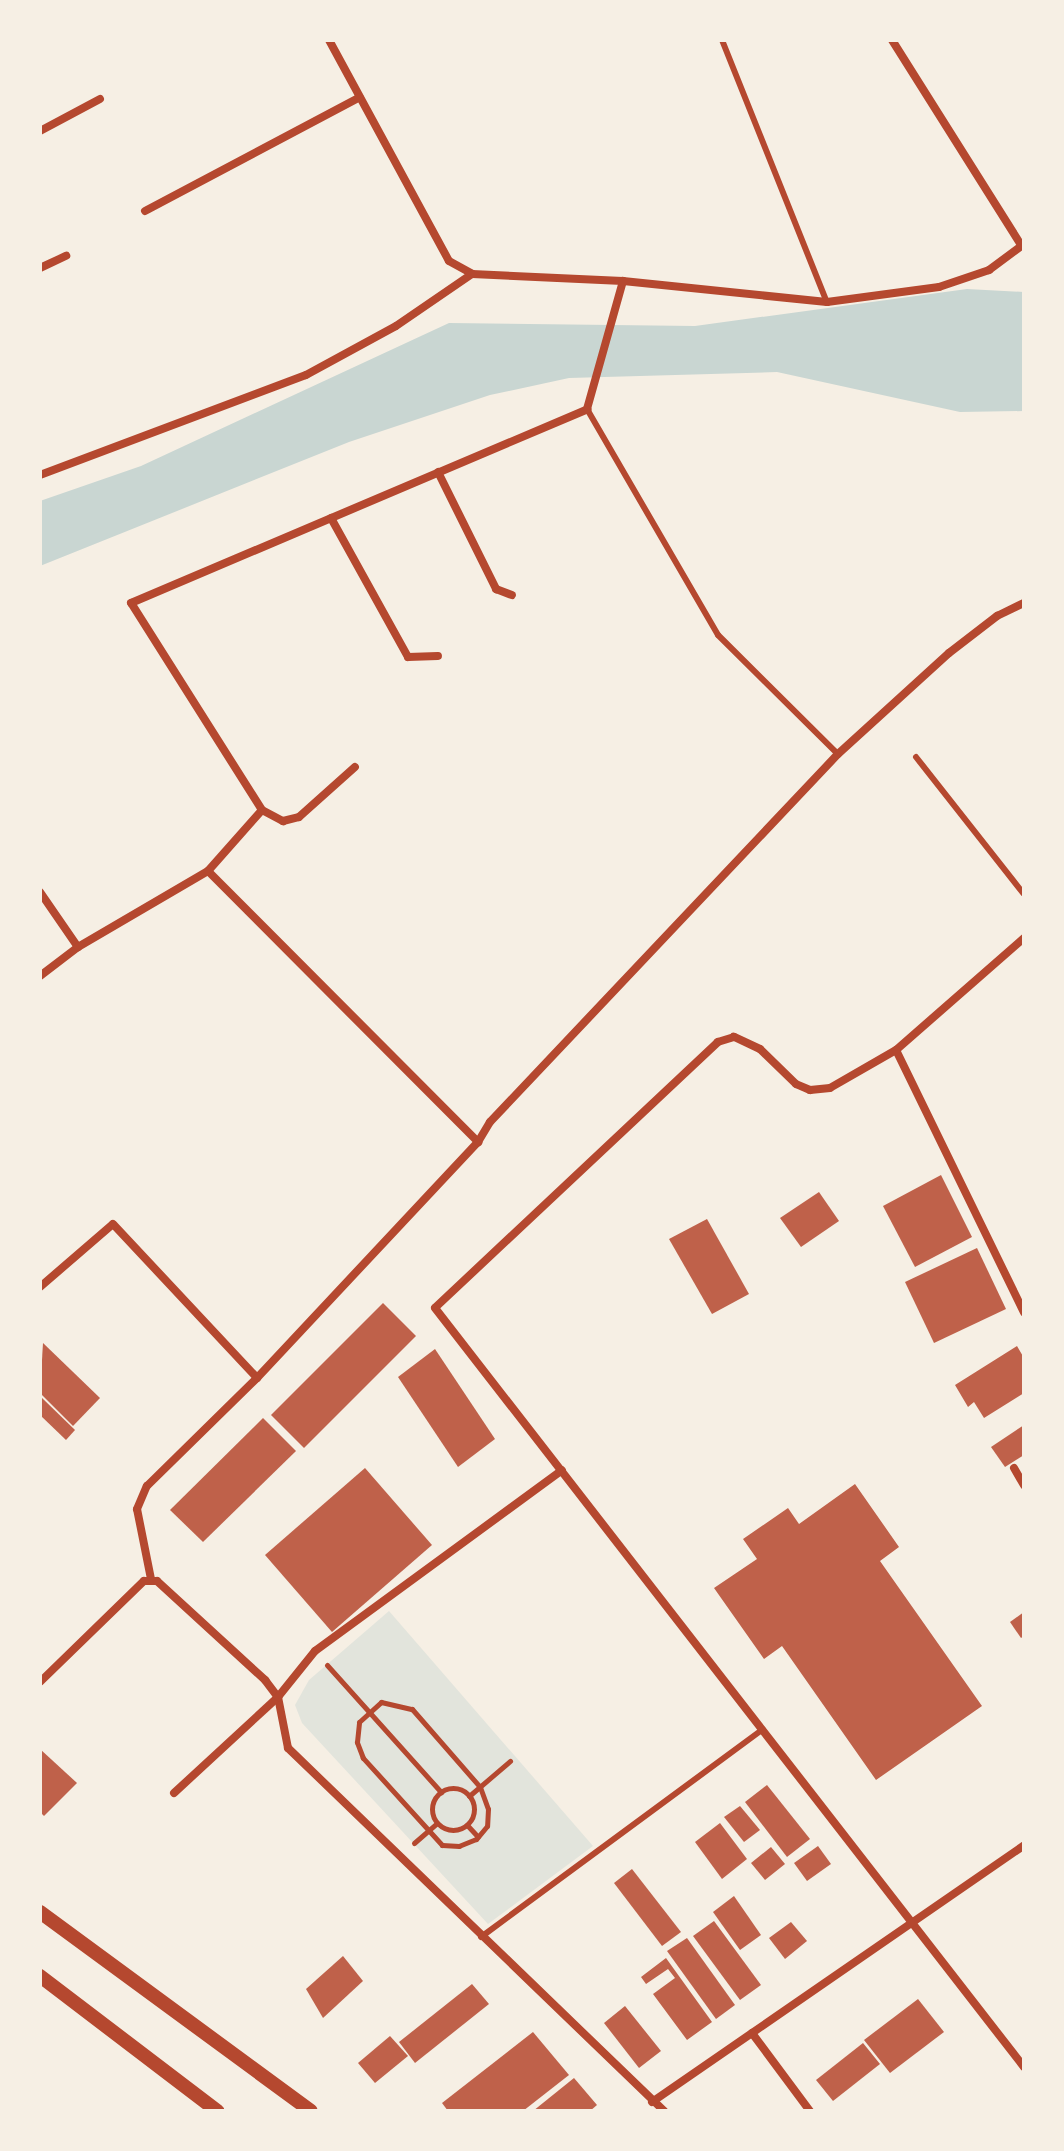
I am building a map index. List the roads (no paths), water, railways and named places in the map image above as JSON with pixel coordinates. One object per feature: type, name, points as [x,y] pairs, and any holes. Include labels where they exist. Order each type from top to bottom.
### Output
[{"type":"street","points":[[329,40],[449,261],[472,274],[623,281],[827,302],[939,287],[989,270],[1023,244],[892,40]]},
{"type":"street","points":[[145,211],[360,97]]},
{"type":"street","points":[[40,131],[100,99]]},
{"type":"street","points":[[40,268],[66,256]]},
{"type":"street","points":[[40,475],[306,375],[396,326],[472,274]]},
{"type":"street","points":[[355,767],[299,817],[283,821],[262,810],[131,603],[587,409],[623,281]]},
{"type":"street","points":[[438,472],[496,589],[512,595]]},
{"type":"street","points":[[331,518],[408,657],[438,656]]},
{"type":"street","points":[[664,2111],[288,1748],[278,1697],[151,1579],[139,1497],[257,1378],[478,1142],[490,1122],[838,754],[949,653],[997,616],[1024,603]]},
{"type":"street","points":[[40,976],[78,947],[208,871],[262,810]]},
{"type":"street","points":[[208,871],[478,1142]]},
{"type":"street","points":[[40,892],[78,947]]},
{"type":"street","points":[[1024,938],[896,1050],[830,1088],[810,1090],[796,1084],[760,1049],[734,1037],[718,1042],[435,1308],[1024,2067]]},
{"type":"street","points":[[896,1050],[1024,1313]]},
{"type":"street","points":[[40,1287],[113,1224],[257,1378]]},
{"type":"street","points":[[1014,1468],[1024,1485]]},
{"type":"street","points":[[174,1793],[278,1697],[315,1651],[562,1470]]},
{"type":"street","points":[[40,1682],[151,1579]]},
{"type":"street","points":[[652,2102],[1024,1845]]},
{"type":"street","points":[[40,1912],[311,2111]]},
{"type":"street","points":[[40,1976],[217,2111]]},
{"type":"street","points":[[752,2033],[810,2111]]},
{"type":"lane","points":[[722,40],[827,302]]},
{"type":"lane","points":[[587,409],[718,635],[838,754]]},
{"type":"lane","points":[[916,757],[1024,894]]},
{"type":"lane","points":[[481,1937],[763,1729]]}]
